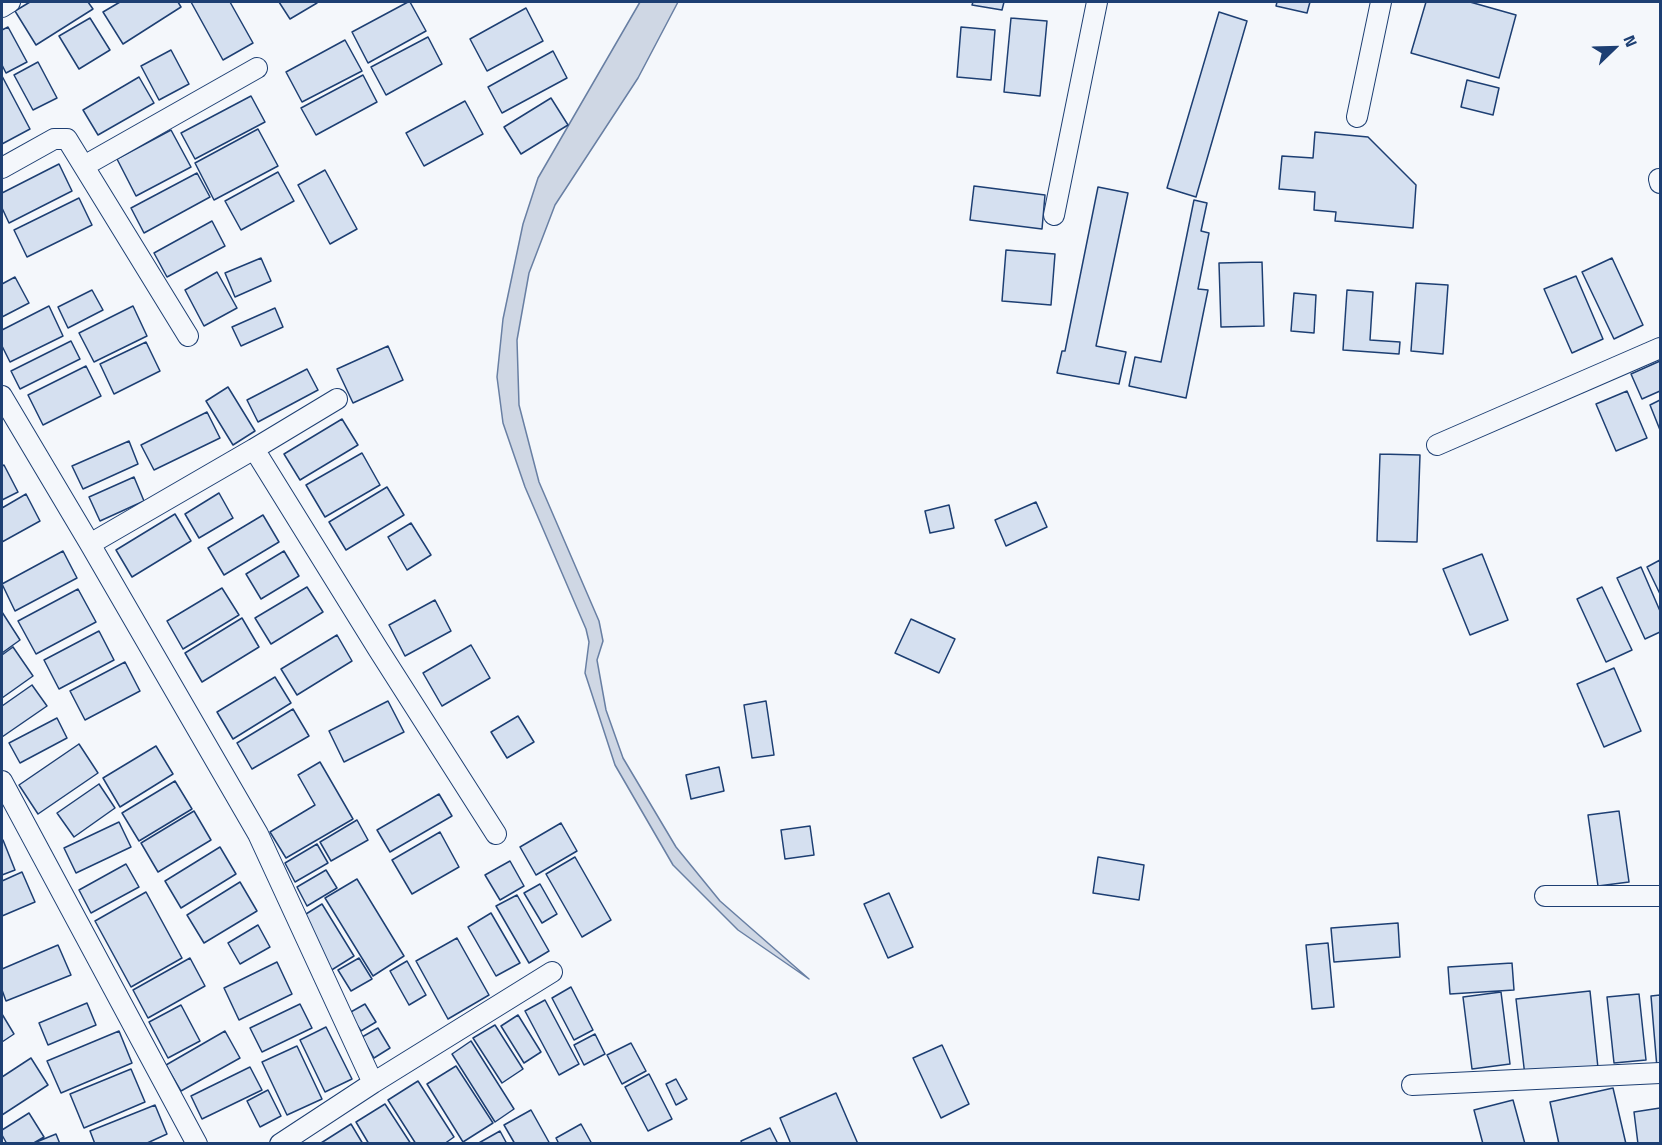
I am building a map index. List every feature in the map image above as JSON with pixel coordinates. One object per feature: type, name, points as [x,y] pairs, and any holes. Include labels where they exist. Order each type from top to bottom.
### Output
[{"type":"street","points":[[2,7],[10,2]]},
{"type":"street","points":[[1054,215],[1097,2]]},
{"type":"street","points":[[1357,117],[1382,2]]},
{"type":"street","points":[[84,166],[257,68]]},
{"type":"street","points":[[2,168],[54,139],[66,139],[188,336]]},
{"type":"street","points":[[1437,445],[1660,348]]},
{"type":"street","points":[[2,396],[258,834],[373,1083]]},
{"type":"street","points":[[90,544],[337,399]]},
{"type":"street","points":[[254,448],[496,834]]},
{"type":"street","points":[[2,781],[197,1143]]},
{"type":"street","points":[[1545,896],[1660,896]]},
{"type":"street","points":[[280,1143],[552,972]]},
{"type":"street","points":[[1412,1085],[1660,1073]]},
{"type":"shaded area","points":[[640,2],[678,2],[638,78],[555,205],[529,273],[517,340],[519,405],[539,482],[599,621],[603,641],[597,660],[606,710],[623,758],[676,847],[720,901],[809,979],[738,930],[673,865],[615,765],[585,673],[589,642],[586,629],[525,487],[503,423],[497,377],[503,319],[523,224],[538,178]]},
{"type":"building","points":[[30,2],[88,2],[93,9],[36,45],[15,11]]},
{"type":"building","points":[[120,2],[178,2],[181,7],[123,44],[103,12]]},
{"type":"building","points":[[191,2],[230,2],[253,43],[223,60]]},
{"type":"building","points":[[279,2],[316,2],[317,3],[290,19]]},
{"type":"building","points":[[408,2],[426,31],[368,63],[352,32]]},
{"type":"building","points":[[973,2],[1004,2],[1002,10],[972,5]]},
{"type":"building","points":[[1277,2],[1310,2],[1307,13],[1276,6]]},
{"type":"building","points":[[1426,2],[1470,2],[1516,15],[1499,78],[1411,53]]},
{"type":"building","points":[[526,8],[543,41],[487,71],[470,39]]},
{"type":"building","points":[[1219,12],[1247,21],[1196,197],[1167,188]]},
{"type":"building","points":[[90,18],[110,50],[79,69],[59,36]]},
{"type":"building","points":[[1011,18],[1047,21],[1040,96],[1004,92]]},
{"type":"building","points":[[8,27],[27,62],[6,73],[2,65],[2,30]]},
{"type":"building","points":[[961,27],[995,30],[991,80],[957,77]]},
{"type":"building","points":[[428,37],[442,64],[386,95],[371,67]]},
{"type":"building","points":[[345,40],[362,71],[302,102],[286,72]]},
{"type":"building","points":[[171,50],[189,84],[159,100],[141,66]]},
{"type":"building","points":[[553,51],[567,78],[502,113],[488,87]]},
{"type":"building","points":[[38,62],[57,98],[33,110],[14,75]]},
{"type":"building","points":[[363,75],[377,102],[316,135],[301,108]]},
{"type":"building","points":[[2,76],[30,129],[2,144]]},
{"type":"building","points":[[139,77],[154,103],[98,135],[83,110]]},
{"type":"building","points":[[1467,80],[1499,88],[1493,115],[1461,107]]},
{"type":"building","points":[[251,96],[265,122],[195,159],[181,133]]},
{"type":"building","points":[[551,98],[568,125],[521,154],[504,127]]},
{"type":"building","points":[[465,101],[483,134],[424,166],[406,133]]},
{"type":"building","points":[[258,129],[278,166],[214,200],[195,163]]},
{"type":"building","points":[[171,130],[191,167],[136,196],[117,159]]},
{"type":"building","points":[[1315,132],[1368,137],[1416,185],[1413,228],[1335,221],[1336,212],[1314,210],[1315,192],[1279,189],[1282,156],[1313,158]]},
{"type":"building","points":[[59,164],[72,191],[9,223],[2,208],[2,193]]},
{"type":"building","points":[[325,170],[357,229],[330,244],[298,185]]},
{"type":"building","points":[[278,172],[294,201],[241,230],[225,201]]},
{"type":"building","points":[[197,173],[210,197],[144,233],[131,208]]},
{"type":"building","points":[[974,186],[1045,195],[1042,229],[970,220]]},
{"type":"building","points":[[1098,187],[1128,193],[1096,346],[1126,352],[1119,384],[1057,373],[1062,351],[1065,351]]},
{"type":"building","points":[[79,198],[92,225],[27,257],[14,230]]},
{"type":"building","points":[[1194,200],[1207,203],[1201,231],[1209,233],[1198,289],[1208,290],[1186,398],[1129,386],[1135,357],[1161,362]]},
{"type":"building","points":[[212,221],[225,246],[167,277],[154,253]]},
{"type":"building","points":[[1006,250],[1055,254],[1051,305],[1002,301]]},
{"type":"building","points":[[261,258],[271,281],[235,297],[225,273]]},
{"type":"building","points":[[1612,258],[1643,325],[1614,339],[1582,272]]},
{"type":"building","points":[[1262,262],[1264,326],[1221,327],[1219,263]]},
{"type":"building","points":[[217,272],[237,308],[204,326],[185,290]]},
{"type":"building","points":[[1576,276],[1603,339],[1572,353],[1544,289]]},
{"type":"building","points":[[15,277],[29,303],[2,317],[2,284]]},
{"type":"building","points":[[1416,283],[1448,285],[1443,354],[1411,351]]},
{"type":"building","points":[[92,290],[103,310],[68,328],[58,307]]},
{"type":"building","points":[[1347,290],[1373,292],[1370,340],[1400,342],[1399,354],[1343,350]]},
{"type":"building","points":[[1294,293],[1316,295],[1314,333],[1291,331]]},
{"type":"building","points":[[49,306],[63,336],[10,362],[2,346],[2,330]]},
{"type":"building","points":[[133,306],[147,336],[94,362],[79,333]]},
{"type":"building","points":[[275,308],[283,327],[241,346],[232,327]]},
{"type":"building","points":[[71,341],[80,359],[20,389],[11,371]]},
{"type":"building","points":[[146,342],[160,371],[114,394],[100,364]]},
{"type":"building","points":[[388,346],[403,380],[353,403],[337,369]]},
{"type":"building","points":[[1660,361],[1660,391],[1642,399],[1631,374]]},
{"type":"building","points":[[86,366],[101,396],[43,425],[28,395]]},
{"type":"building","points":[[307,369],[318,390],[258,422],[247,400]]},
{"type":"building","points":[[228,387],[255,431],[233,445],[206,401]]},
{"type":"building","points":[[1627,391],[1647,438],[1616,451],[1596,404]]},
{"type":"building","points":[[1660,400],[1660,430],[1650,405]]},
{"type":"building","points":[[207,412],[220,438],[154,470],[141,445]]},
{"type":"building","points":[[342,419],[358,445],[300,480],[284,454]]},
{"type":"building","points":[[129,441],[138,464],[83,489],[72,466]]},
{"type":"building","points":[[362,453],[380,485],[325,517],[306,485]]},
{"type":"building","points":[[1380,454],[1420,455],[1417,542],[1377,541]]},
{"type":"building","points":[[4,465],[18,492],[2,500],[2,466]]},
{"type":"building","points":[[134,477],[144,501],[100,521],[89,497]]},
{"type":"building","points":[[387,487],[404,515],[346,550],[329,522]]},
{"type":"building","points":[[219,493],[233,518],[199,538],[185,514]]},
{"type":"building","points":[[26,494],[40,521],[2,542],[2,508]]},
{"type":"building","points":[[1036,502],[1047,527],[1006,546],[995,520]]},
{"type":"building","points":[[949,505],[954,528],[930,533],[925,511]]},
{"type":"building","points":[[175,514],[191,541],[132,577],[116,550]]},
{"type":"building","points":[[263,515],[279,542],[224,575],[208,548]]},
{"type":"building","points":[[411,523],[431,555],[407,570],[388,537]]},
{"type":"building","points":[[63,551],[77,578],[15,611],[2,584]]},
{"type":"building","points":[[284,551],[299,576],[261,599],[246,574]]},
{"type":"building","points":[[1482,554],[1508,620],[1470,635],[1443,569]]},
{"type":"building","points":[[1660,560],[1660,594],[1647,567]]},
{"type":"building","points":[[1641,567],[1660,611],[1660,632],[1645,639],[1617,578]]},
{"type":"building","points":[[307,587],[323,612],[271,644],[255,618]]},
{"type":"building","points":[[1602,587],[1632,650],[1606,662],[1577,599]]},
{"type":"building","points":[[222,588],[239,615],[183,649],[167,621]]},
{"type":"building","points":[[78,589],[96,622],[36,654],[18,621]]},
{"type":"building","points":[[435,600],[451,631],[405,656],[389,625]]},
{"type":"building","points":[[2,612],[20,640],[2,653]]},
{"type":"building","points":[[242,618],[259,647],[202,682],[185,653]]},
{"type":"building","points":[[911,619],[955,639],[939,673],[895,653]]},
{"type":"building","points":[[99,631],[114,660],[59,689],[44,660]]},
{"type":"building","points":[[337,635],[352,661],[297,695],[281,669]]},
{"type":"building","points":[[471,645],[490,678],[442,706],[423,673]]},
{"type":"building","points":[[13,647],[33,676],[2,698],[2,655]]},
{"type":"building","points":[[125,662],[140,691],[85,720],[70,691]]},
{"type":"building","points":[[1614,668],[1641,731],[1604,747],[1577,684]]},
{"type":"building","points":[[275,677],[291,703],[233,739],[217,712]]},
{"type":"building","points":[[32,685],[47,706],[2,737],[2,706]]},
{"type":"building","points":[[388,701],[404,732],[344,762],[329,731]]},
{"type":"building","points":[[766,701],[774,755],[752,758],[744,705]]},
{"type":"building","points":[[293,709],[309,736],[252,769],[237,743]]},
{"type":"building","points":[[518,716],[534,742],[507,758],[491,732]]},
{"type":"building","points":[[57,718],[67,738],[20,763],[9,743]]},
{"type":"building","points":[[79,744],[98,773],[38,814],[19,785]]},
{"type":"building","points":[[156,746],[173,774],[120,807],[103,778]]},
{"type":"building","points":[[320,762],[353,819],[286,858],[270,832],[315,805],[298,775]]},
{"type":"building","points":[[719,767],[724,791],[691,799],[686,775]]},
{"type":"building","points":[[175,781],[192,809],[139,841],[122,813]]},
{"type":"building","points":[[99,784],[115,808],[74,837],[57,813]]},
{"type":"building","points":[[439,794],[452,816],[390,852],[377,830]]},
{"type":"building","points":[[194,811],[211,840],[158,872],[141,843]]},
{"type":"building","points":[[1619,811],[1629,882],[1598,886],[1588,815]]},
{"type":"building","points":[[357,820],[368,840],[331,861],[320,842]]},
{"type":"building","points":[[119,822],[131,847],[76,873],[64,848]]},
{"type":"building","points":[[561,823],[577,851],[536,875],[520,847]]},
{"type":"building","points":[[810,826],[814,855],[785,859],[781,830]]},
{"type":"building","points":[[440,832],[459,867],[412,894],[392,860]]},
{"type":"building","points":[[2,841],[15,870],[2,875]]},
{"type":"building","points":[[317,844],[328,863],[295,882],[285,863]]},
{"type":"building","points":[[220,847],[236,874],[181,908],[165,881]]},
{"type":"building","points":[[575,857],[611,920],[582,937],[546,874]]},
{"type":"building","points":[[1098,857],[1144,865],[1139,900],[1093,893]]},
{"type":"building","points":[[510,861],[524,886],[500,900],[485,875]]},
{"type":"building","points":[[126,864],[139,887],[91,913],[79,890]]},
{"type":"building","points":[[326,870],[337,888],[307,906],[297,887]]},
{"type":"building","points":[[22,872],[35,902],[2,916],[2,881]]},
{"type":"building","points":[[357,879],[404,956],[373,976],[325,898]]},
{"type":"building","points":[[240,882],[257,911],[204,943],[187,915]]},
{"type":"building","points":[[540,884],[557,914],[542,923],[524,893]]},
{"type":"building","points":[[146,892],[182,958],[131,987],[95,921]]},
{"type":"building","points":[[889,893],[913,947],[888,958],[864,904]]},
{"type":"building","points":[[517,895],[549,951],[529,963],[496,906]]},
{"type":"building","points":[[322,904],[354,956],[330,971],[298,919]]},
{"type":"building","points":[[491,913],[520,963],[496,976],[468,927]]},
{"type":"building","points":[[1398,923],[1400,957],[1334,962],[1331,928]]},
{"type":"building","points":[[258,925],[270,947],[240,964],[228,943]]},
{"type":"building","points":[[457,938],[489,995],[448,1019],[416,961]]},
{"type":"building","points":[[1328,943],[1334,1007],[1312,1009],[1306,945]]},
{"type":"building","points":[[58,945],[71,975],[6,1001],[2,990],[2,969]]},
{"type":"building","points":[[190,958],[205,986],[148,1018],[133,990]]},
{"type":"building","points":[[359,958],[372,979],[351,991],[338,970]]},
{"type":"building","points":[[407,961],[426,995],[409,1005],[390,971]]},
{"type":"building","points":[[277,962],[292,994],[239,1020],[224,988]]},
{"type":"building","points":[[1512,963],[1514,990],[1450,994],[1448,967]]},
{"type":"building","points":[[571,987],[593,1030],[574,1040],[552,998]]},
{"type":"building","points":[[1590,991],[1598,1068],[1525,1076],[1516,999]]},
{"type":"building","points":[[1501,992],[1510,1064],[1472,1069],[1463,997]]},
{"type":"building","points":[[1639,994],[1646,1060],[1614,1063],[1607,997]]},
{"type":"building","points":[[1660,995],[1660,1068],[1657,1068],[1651,996]]},
{"type":"building","points":[[545,1000],[579,1064],[559,1075],[525,1011]]},
{"type":"building","points":[[87,1003],[96,1025],[48,1045],[39,1023]]},
{"type":"building","points":[[300,1004],[312,1028],[262,1052],[250,1028]]},
{"type":"building","points":[[365,1004],[376,1022],[361,1031],[349,1013]]},
{"type":"building","points":[[181,1005],[200,1041],[168,1058],[149,1022]]},
{"type":"building","points":[[2,1014],[14,1034],[2,1042]]},
{"type":"building","points":[[518,1015],[541,1052],[524,1063],[501,1026]]},
{"type":"building","points":[[495,1025],[523,1069],[502,1083],[473,1038]]},
{"type":"building","points":[[326,1027],[352,1079],[325,1092],[300,1040]]},
{"type":"building","points":[[378,1028],[390,1048],[374,1058],[362,1037]]},
{"type":"building","points":[[119,1031],[132,1063],[61,1093],[47,1061]]},
{"type":"building","points":[[225,1031],[240,1058],[181,1091],[166,1065]]},
{"type":"building","points":[[595,1034],[605,1054],[584,1065],[574,1045]]},
{"type":"building","points":[[471,1041],[514,1109],[495,1122],[452,1054]]},
{"type":"building","points":[[631,1043],[646,1071],[622,1084],[607,1055]]},
{"type":"building","points":[[942,1045],[969,1104],[941,1118],[913,1058]]},
{"type":"building","points":[[297,1046],[322,1099],[287,1115],[262,1062]]},
{"type":"building","points":[[31,1058],[48,1085],[2,1115],[2,1077]]},
{"type":"building","points":[[456,1066],[493,1123],[463,1142],[427,1084]]},
{"type":"building","points":[[250,1067],[262,1090],[202,1119],[191,1096]]},
{"type":"building","points":[[131,1069],[145,1102],[84,1128],[70,1094]]},
{"type":"building","points":[[649,1074],[672,1119],[648,1131],[625,1087]]},
{"type":"building","points":[[676,1079],[687,1099],[676,1105],[666,1084]]},
{"type":"building","points":[[418,1081],[454,1137],[444,1144],[416,1144],[388,1100]]},
{"type":"building","points":[[1613,1088],[1626,1144],[1559,1144],[1550,1102]]},
{"type":"building","points":[[268,1090],[281,1116],[260,1127],[247,1101]]},
{"type":"building","points":[[836,1093],[858,1144],[791,1144],[780,1118]]},
{"type":"building","points":[[1513,1100],[1525,1144],[1483,1144],[1474,1110]]},
{"type":"building","points":[[385,1104],[411,1144],[369,1144],[356,1122]]},
{"type":"building","points":[[155,1105],[167,1134],[145,1144],[95,1144],[90,1131]]},
{"type":"building","points":[[1660,1108],[1660,1144],[1638,1144],[1634,1112]]},
{"type":"building","points":[[531,1110],[550,1144],[515,1144],[504,1125]]},
{"type":"building","points":[[29,1113],[44,1137],[32,1144],[7,1144],[2,1130]]},
{"type":"building","points":[[351,1124],[363,1144],[321,1143]]},
{"type":"building","points":[[581,1124],[592,1144],[559,1144],[556,1138]]},
{"type":"building","points":[[770,1128],[778,1144],[742,1144],[741,1141]]},
{"type":"building","points":[[500,1131],[507,1144],[477,1144]]},
{"type":"building","points":[[56,1134],[60,1144],[34,1143]]}]
